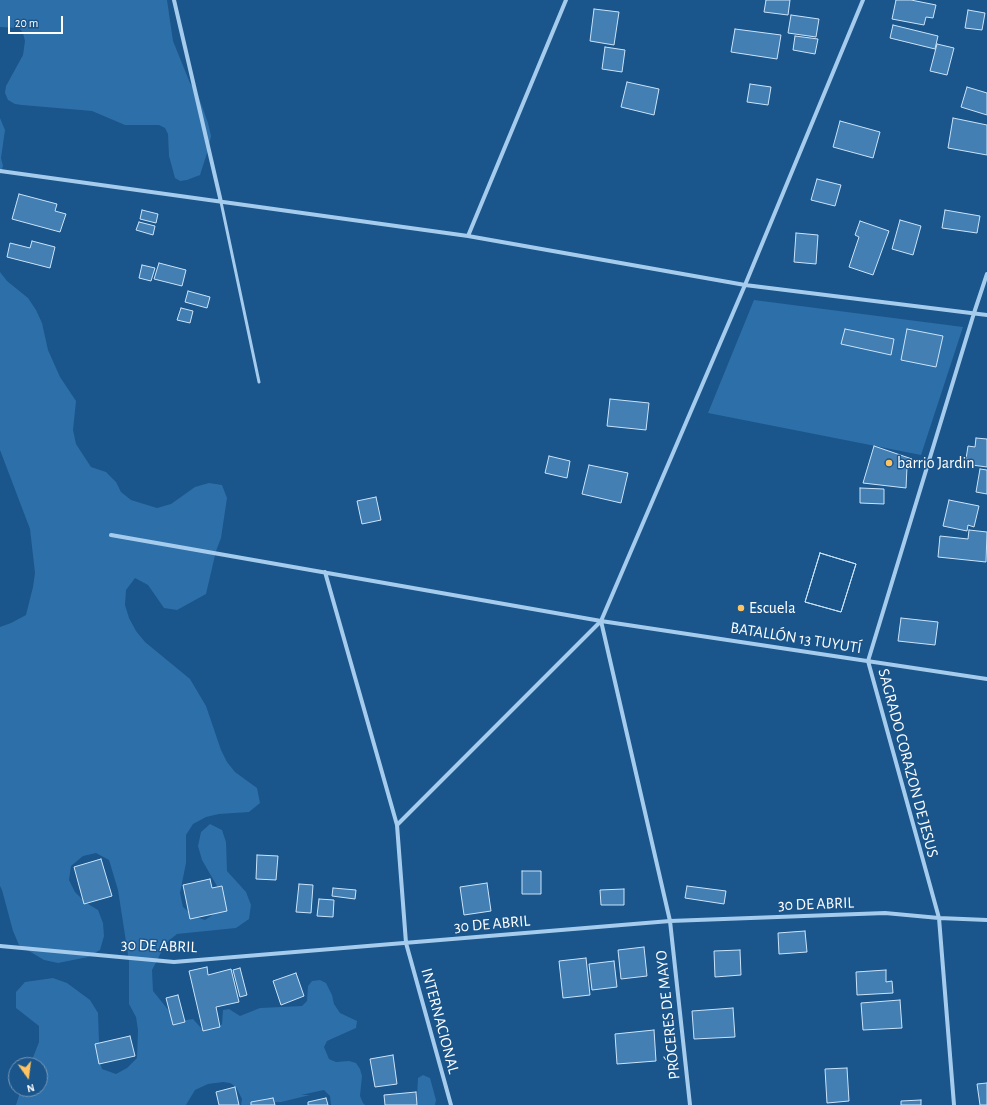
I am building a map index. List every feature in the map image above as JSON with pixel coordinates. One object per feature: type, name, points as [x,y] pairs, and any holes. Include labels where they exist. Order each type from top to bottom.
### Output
[{"type":"street","points":[[174,0],[221,202]]},
{"type":"street","points":[[468,236],[566,0]]},
{"type":"street","points":[[397,825],[601,621],[745,285],[863,0]]},
{"type":"street","points":[[0,171],[468,236],[745,285],[987,315]]},
{"type":"street","name":"SAGRADO CORAZON DE JESUS","points":[[954,1105],[939,918],[868,661],[987,274]]},
{"type":"street","name":"BATALLÓN 13 TUYUTÍ","points":[[111,535],[601,621],[987,679]]},
{"type":"street","name":"INTERNACIONAL","points":[[324,572],[397,825],[406,943],[451,1105]]},
{"type":"street","name":"PRÓCERES DE MAYO","points":[[601,621],[670,921],[690,1105]]},
{"type":"street","name":"30 DE ABRIL","points":[[0,946],[174,962],[670,921],[885,913],[939,918],[987,920]]},
{"type":"lane","points":[[221,202],[259,382]]},
{"type":"shaded area","points":[[0,0],[167,0],[173,41],[190,83],[198,95],[211,136],[200,175],[180,181],[175,178],[169,156],[168,134],[165,128],[159,125],[125,125],[92,111],[22,105],[15,104],[8,100],[5,93],[6,86],[23,55],[25,41],[23,33],[19,28],[0,27]]},
{"type":"shaded area","points":[[0,118],[5,130],[1,158],[3,166],[0,175]]},
{"type":"shaded area","points":[[0,272],[7,281],[28,298],[36,310],[42,323],[48,350],[60,377],[76,401],[73,430],[76,444],[91,467],[106,472],[116,482],[121,492],[131,500],[157,508],[171,504],[195,487],[209,483],[222,485],[227,498],[221,538],[216,551],[206,594],[177,610],[164,608],[148,585],[135,578],[126,590],[125,605],[129,618],[136,631],[145,642],[190,679],[206,706],[221,750],[227,762],[235,772],[257,788],[260,803],[249,812],[219,814],[206,817],[193,824],[186,835],[186,863],[180,893],[183,907],[193,916],[205,920],[217,912],[221,899],[217,886],[202,860],[198,846],[201,832],[210,824],[222,830],[226,842],[227,871],[246,892],[251,905],[249,919],[236,928],[177,934],[166,943],[152,970],[153,991],[174,1017],[180,1021],[193,1019],[202,1029],[210,1030],[216,1029],[222,1024],[223,1010],[229,1009],[240,1016],[260,1008],[302,1006],[307,1001],[308,986],[312,981],[320,980],[326,983],[332,995],[334,1004],[340,1013],[357,1021],[356,1028],[327,1041],[324,1047],[329,1059],[336,1062],[349,1061],[356,1063],[362,1076],[360,1096],[365,1105],[331,1105],[330,1096],[324,1090],[301,1095],[310,1095],[281,1102],[274,1102],[268,1098],[254,1102],[253,1105],[241,1105],[242,1099],[236,1087],[230,1083],[223,1082],[208,1084],[195,1090],[186,1105],[16,1105],[18,1097],[48,1097],[48,1057],[33,1057],[39,1042],[39,1026],[16,1008],[16,992],[25,982],[53,978],[67,983],[90,1000],[98,1013],[98,1056],[102,1069],[116,1074],[127,1068],[137,1058],[138,1030],[136,1017],[129,1004],[129,961],[118,890],[109,860],[96,853],[83,856],[71,866],[69,880],[75,892],[85,902],[98,910],[103,923],[104,936],[100,950],[88,957],[58,963],[44,960],[19,945],[13,931],[0,886],[0,627],[26,615],[35,573],[30,529],[0,450]]},
{"type":"shaded area","points":[[754,300],[963,327],[921,455],[708,413]]},
{"type":"shaded area","points":[[423,1075],[430,1078],[436,1100],[435,1105],[409,1105],[417,1098],[418,1078]]},
{"type":"building","points":[[766,0],[790,0],[788,15],[764,12]]},
{"type":"building","points":[[896,0],[911,0],[936,5],[933,18],[926,17],[924,25],[892,19]]},
{"type":"building","points":[[594,9],[619,12],[614,45],[590,41]]},
{"type":"building","points":[[968,10],[985,13],[982,30],[965,28]]},
{"type":"building","points":[[791,15],[819,19],[816,37],[788,33]]},
{"type":"building","points":[[893,25],[938,36],[935,49],[890,38]]},
{"type":"building","points":[[735,29],[781,35],[777,59],[731,52]]},
{"type":"building","points":[[795,36],[818,39],[815,54],[793,50]]},
{"type":"building","points":[[937,44],[954,48],[947,75],[930,71]]},
{"type":"building","points":[[605,47],[625,50],[622,72],[602,69]]},
{"type":"building","points":[[627,82],[659,89],[654,115],[621,107]]},
{"type":"building","points":[[750,84],[771,87],[768,105],[747,102]]},
{"type":"building","points":[[967,87],[987,93],[987,115],[961,107]]},
{"type":"building","points":[[953,118],[987,125],[987,155],[948,148]]},
{"type":"building","points":[[840,121],[880,132],[873,158],[833,147]]},
{"type":"building","points":[[817,179],[841,185],[835,206],[811,200]]},
{"type":"building","points":[[19,194],[57,204],[55,211],[66,214],[60,232],[12,219]]},
{"type":"building","points":[[142,210],[158,214],[156,223],[140,219]]},
{"type":"building","points":[[945,210],[980,216],[977,233],[942,228]]},
{"type":"building","points":[[900,220],[921,226],[913,255],[892,249]]},
{"type":"building","points":[[860,221],[889,231],[873,275],[849,267],[859,237],[855,235]]},
{"type":"building","points":[[139,222],[155,226],[153,235],[136,230]]},
{"type":"building","points":[[796,233],[818,235],[816,264],[794,262]]},
{"type":"building","points":[[32,241],[55,247],[50,268],[7,257],[10,243],[30,248]]},
{"type":"building","points":[[159,263],[186,270],[182,286],[154,279]]},
{"type":"building","points":[[142,265],[155,268],[151,281],[139,278]]},
{"type":"building","points":[[188,291],[210,297],[207,308],[185,302]]},
{"type":"building","points":[[181,308],[193,311],[190,323],[177,320]]},
{"type":"building","points":[[845,329],[894,339],[891,355],[841,344]]},
{"type":"building","points":[[907,329],[943,336],[936,367],[901,360]]},
{"type":"building","points":[[610,399],[649,403],[646,430],[607,426]]},
{"type":"building","points":[[976,438],[987,439],[987,467],[972,465],[973,460],[966,459],[968,446],[975,447]]},
{"type":"building","name":"barrio Jardin","points":[[874,446],[912,459],[907,467],[906,488],[863,483]]},
{"type":"building","points":[[549,456],[570,461],[567,478],[545,473]]},
{"type":"building","points":[[589,465],[628,473],[621,503],[582,494]]},
{"type":"building","points":[[980,469],[987,470],[987,494],[976,492]]},
{"type":"building","points":[[860,488],[884,489],[884,504],[860,503]]},
{"type":"building","points":[[376,497],[381,520],[362,524],[357,501]]},
{"type":"building","points":[[949,500],[979,506],[974,527],[968,525],[967,531],[943,526]]},
{"type":"building","points":[[969,530],[987,532],[986,562],[938,557],[940,536],[968,539]]},
{"type":"building","points":[[820,553],[856,564],[841,612],[805,602]]},
{"type":"building","points":[[820,553],[856,564],[841,612],[805,602]]},
{"type":"building","points":[[901,618],[938,622],[935,645],[898,641]]},
{"type":"building","points":[[257,855],[278,856],[276,880],[256,879]]},
{"type":"building","points":[[101,859],[112,896],[84,904],[74,867]]},
{"type":"building","points":[[522,871],[541,871],[541,894],[522,894]]},
{"type":"building","points":[[210,879],[212,888],[222,886],[227,911],[190,919],[183,885]]},
{"type":"building","points":[[487,883],[491,911],[464,915],[460,887]]},
{"type":"building","points":[[299,884],[313,885],[311,913],[296,912]]},
{"type":"building","points":[[687,886],[726,891],[724,904],[685,898]]},
{"type":"building","points":[[333,888],[356,890],[355,899],[332,896]]},
{"type":"building","points":[[624,889],[624,905],[601,905],[600,890]]},
{"type":"building","points":[[319,899],[334,900],[333,917],[317,916]]},
{"type":"building","points":[[805,931],[807,952],[779,954],[778,933]]},
{"type":"building","points":[[644,947],[647,976],[621,979],[618,950]]},
{"type":"building","points":[[740,950],[741,975],[715,977],[714,951]]},
{"type":"building","points":[[586,958],[590,995],[563,998],[559,961]]},
{"type":"building","points":[[614,961],[617,987],[592,990],[589,964]]},
{"type":"building","points":[[207,967],[208,975],[231,969],[239,1002],[216,1007],[220,1027],[203,1031],[189,971]]},
{"type":"building","points":[[240,968],[247,995],[240,997],[233,970]]},
{"type":"building","points":[[886,970],[886,982],[892,981],[893,993],[857,995],[856,972]]},
{"type":"building","points":[[296,973],[304,996],[281,1005],[273,981]]},
{"type":"building","points":[[178,995],[185,1022],[173,1025],[166,998]]},
{"type":"building","points":[[900,1000],[902,1028],[863,1030],[861,1003]]},
{"type":"building","points":[[733,1008],[735,1037],[694,1039],[692,1011]]},
{"type":"building","points":[[654,1030],[656,1061],[617,1064],[615,1034]]},
{"type":"building","points":[[130,1036],[135,1056],[99,1064],[95,1044]]},
{"type":"building","points":[[393,1055],[397,1084],[375,1087],[370,1059]]},
{"type":"building","points":[[847,1068],[849,1101],[827,1103],[825,1069]]},
{"type":"building","points":[[987,1083],[987,1105],[980,1105],[977,1084]]},
{"type":"building","points":[[235,1087],[239,1105],[219,1105],[216,1092]]},
{"type":"building","points":[[416,1092],[417,1105],[385,1105],[384,1095]]},
{"type":"building","points":[[273,1098],[275,1105],[251,1105],[251,1102]]},
{"type":"building","points":[[326,1098],[328,1105],[308,1105],[308,1102]]},
{"type":"building","points":[[921,1100],[921,1105],[901,1105],[901,1101]]},
{"type":"place","name":"barrio Jardin","points":[[889,463]]},
{"type":"place","name":"Escuela","points":[[741,608]]}]
